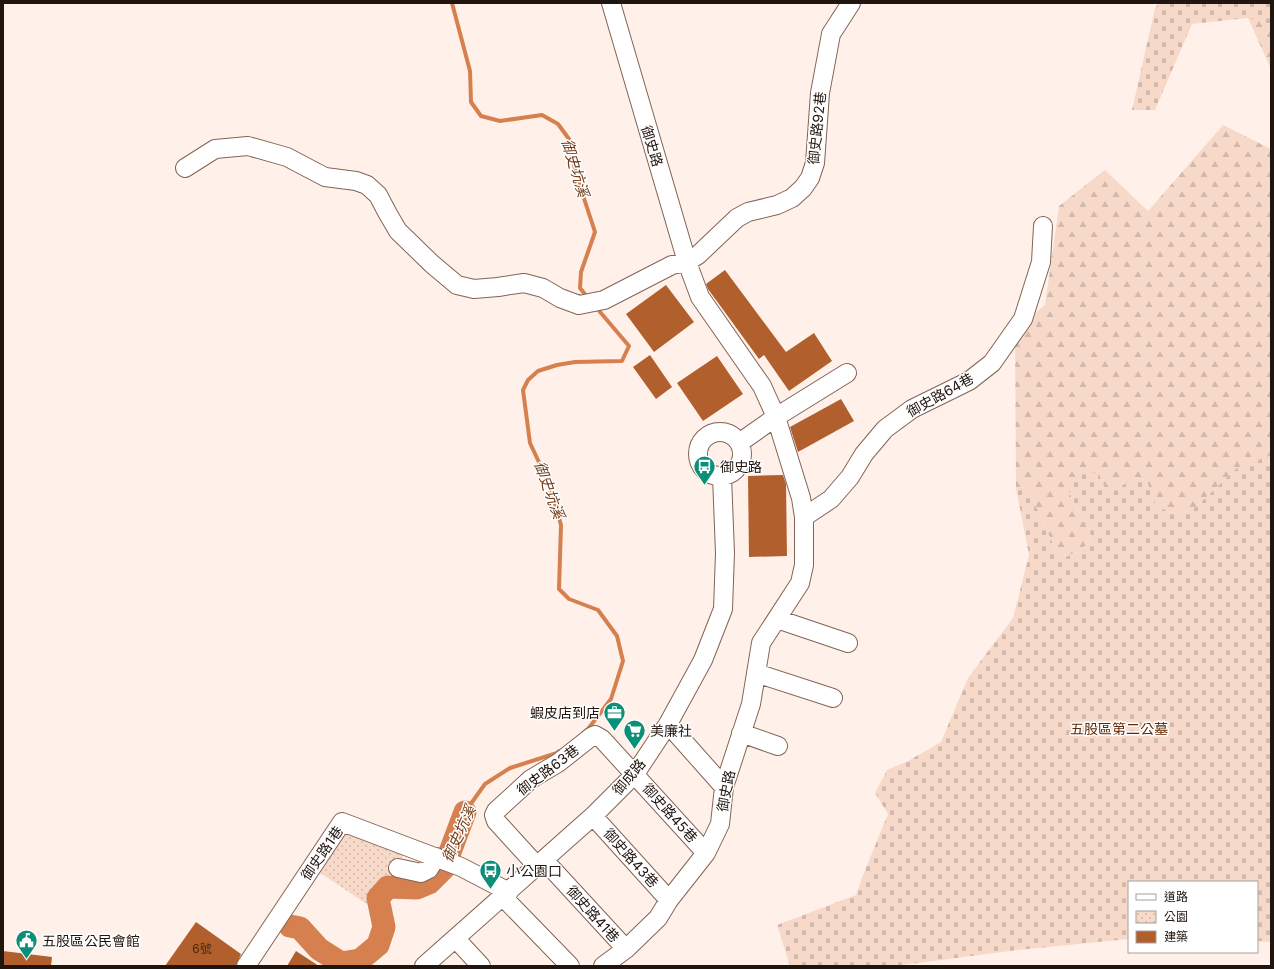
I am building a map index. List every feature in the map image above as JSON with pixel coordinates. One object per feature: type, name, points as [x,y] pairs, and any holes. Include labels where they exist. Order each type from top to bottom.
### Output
[{"type":"street","name":"御史路","points":[[603,966],[626,949],[658,918],[706,853],[720,824],[724,787],[751,704],[761,643],[800,584],[804,565],[804,517],[801,498],[776,417],[762,386],[700,297],[687,262],[611,3]]},
{"type":"street","name":"御史路92巷","points":[[687,262],[698,255],[737,218],[748,212],[776,205],[792,198],[803,188],[810,178],[815,163],[820,93],[831,34],[851,3]]},
{"type":"street","points":[[185,168],[215,149],[248,146],[287,157],[325,177],[356,181],[367,185],[378,195],[398,231],[432,264],[457,285],[474,288],[498,287],[524,283],[543,288],[560,298],[579,305],[604,300],[672,265],[687,262]]},
{"type":"street","name":"御史路64巷","points":[[804,517],[831,499],[850,478],[864,454],[885,429],[912,409],[969,381],[992,363],[1023,319],[1041,262],[1043,226]]},
{"type":"street","points":[[739,443],[776,417],[847,373]]},
{"type":"street","points":[[719,432],[731,435],[739,443],[742,456],[740,462],[733,471],[722,476],[710,474],[701,465],[698,453],[699,446],[707,436],[719,432]]},
{"type":"street","name":"御成路","points":[[424,966],[593,816],[635,774],[668,724],[703,660],[722,609],[725,553],[722,476]]},
{"type":"street","points":[[777,619],[848,643]]},
{"type":"street","points":[[756,673],[833,698]]},
{"type":"street","points":[[668,724],[724,787]]},
{"type":"street","points":[[741,733],[778,746]]},
{"type":"street","name":"御史路63巷","points":[[541,863],[496,821],[494,815],[496,811],[531,779],[558,763],[595,735],[602,739],[635,774]]},
{"type":"street","name":"御史路45巷","points":[[635,774],[706,853]]},
{"type":"street","name":"御史路43巷","points":[[593,816],[670,900]]},
{"type":"street","name":"御史路1巷","points":[[246,966],[342,822],[436,857]]},
{"type":"street","points":[[398,868],[421,873],[429,869],[436,857],[462,867],[506,894],[570,966]]},
{"type":"street","name":"御史路41巷","points":[[541,863],[626,949]]},
{"type":"street","points":[[456,939],[481,966]]},
{"type":"green space","points":[[1159,3],[1271,3],[1271,24],[1248,18],[1192,24],[1155,110],[1132,110],[1155,8]]},
{"type":"green space","points":[[1248,18],[1271,24],[1271,69]]},
{"type":"green space","points":[[1223,125],[1271,149],[1271,456],[1237,468],[1196,507],[1177,514],[1157,507],[1146,480],[1135,478],[1107,494],[1099,474],[1069,492],[1091,535],[1087,545],[1066,557],[1057,553],[1027,487],[1016,488],[1015,329],[1045,305],[1059,206],[1105,170],[1148,211]]},
{"type":"green space","name":"五股區第二公墓","points":[[1271,456],[1271,942],[1258,941],[1258,881],[1128,881],[1128,939],[1018,950],[895,966],[790,966],[777,925],[856,895],[888,814],[875,793],[887,770],[908,761],[941,742],[968,678],[1013,618],[1029,555],[1016,488],[1027,487],[1057,553],[1066,557],[1087,545],[1091,535],[1069,492],[1071,481],[1088,471],[1099,474],[1107,494],[1135,478],[1146,480],[1157,507],[1177,514],[1196,507],[1237,468]]},
{"type":"green space","points":[[343,829],[405,853],[368,905],[316,870]]},
{"type":"building","points":[[725,270],[786,352],[814,333],[832,361],[789,391],[764,355],[759,359],[708,289],[706,284]]},
{"type":"building","points":[[666,285],[694,322],[654,352],[626,314]]},
{"type":"building","points":[[650,355],[672,387],[656,399],[633,367]]},
{"type":"building","points":[[717,356],[743,394],[703,421],[677,383]]},
{"type":"building","points":[[841,399],[854,421],[798,452],[790,427]]},
{"type":"building","points":[[783,475],[786,484],[787,556],[749,557],[748,476]]},
{"type":"building","points":[[196,922],[241,954],[236,966],[165,966]]},
{"type":"building","name":"五股區公民會館","points":[[3,951],[52,957],[51,966],[3,966]]},
{"type":"building","points":[[296,951],[319,966],[287,966]]},
{"type":"waterway","name":"御史坑溪","points":[[452,3],[470,71],[471,102],[481,116],[500,121],[542,115],[558,124],[569,139],[576,174],[595,232],[581,272],[580,288],[588,298]]},
{"type":"waterway","name":"御史坑溪","points":[[584,732],[611,699],[623,661],[617,636],[598,610],[569,599],[559,589],[561,525],[550,486],[530,443],[523,390],[528,380],[538,371],[557,365],[575,362],[622,361],[629,346],[595,306]]},
{"type":"waterway","name":"御史坑溪","points":[[465,812],[485,784],[510,768],[557,753],[559,751]]},
{"type":"waterway","name":"御史坑溪","points":[[290,926],[300,928],[319,949],[341,963],[360,960],[378,945],[384,927],[378,898],[388,887],[417,888],[429,883],[444,868],[465,812]]},
{"type":"place","name":"御史路","points":[[704,486]]},
{"type":"place","name":"蝦皮店到店","points":[[615,732]]},
{"type":"place","name":"美廉社","points":[[634,750]]},
{"type":"place","name":"小公園口","points":[[491,890]]},
{"type":"place","name":"五股區公民會館","points":[[27,960]]}]
